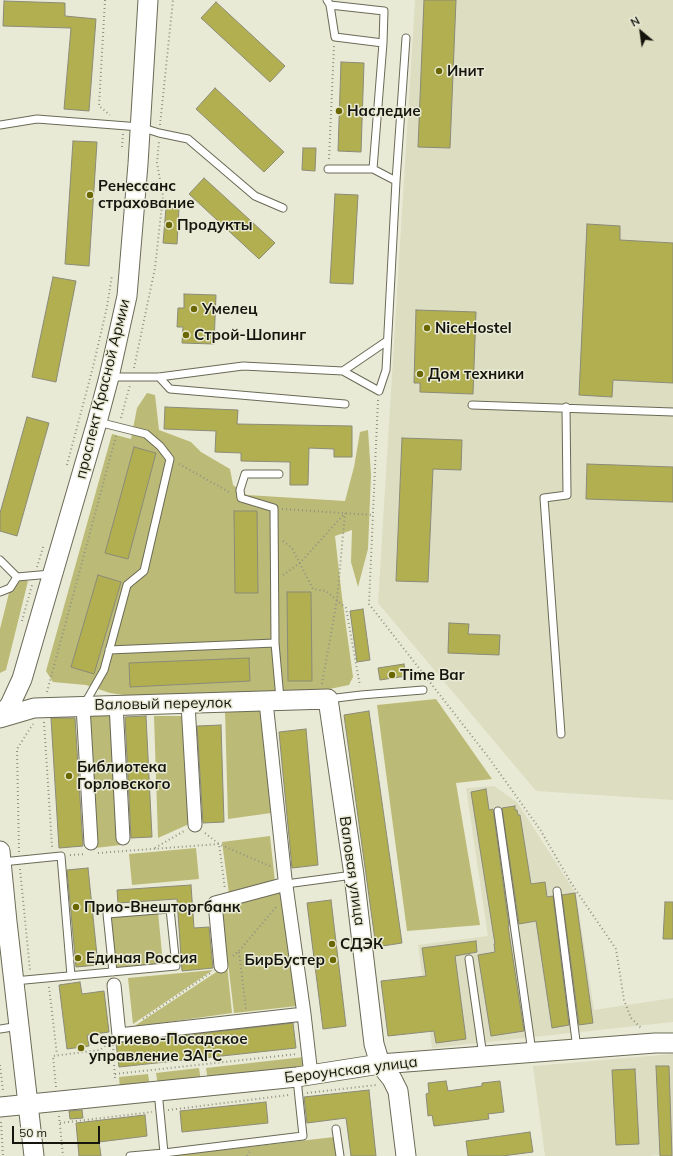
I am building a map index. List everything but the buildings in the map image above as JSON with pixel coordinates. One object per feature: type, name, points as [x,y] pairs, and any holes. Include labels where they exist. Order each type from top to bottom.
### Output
[{"type":"main road","name":"проспект Красной Армии","points":[[0,717],[10,704],[22,679],[98,422],[127,296],[132,126],[148,0]]},
{"type":"main road","name":"Валовый переулок","points":[[0,717],[34,708],[116,704],[188,704],[324,700]]},
{"type":"main road","name":"Валовая улица","points":[[324,700],[354,875],[374,1044],[380,1064],[398,1091],[406,1156]]},
{"type":"main road","points":[[7,858],[22,980],[19,1026],[34,1156]]},
{"type":"main road","name":"Бероунская улица","points":[[0,1107],[158,1091],[302,1082],[380,1064],[664,1043]]},
{"type":"street","points":[[273,702],[285,878],[308,1052],[302,1082]]},
{"type":"street","points":[[116,704],[123,838]]},
{"type":"street","points":[[188,704],[195,825]]},
{"type":"street","points":[[83,706],[91,843]]},
{"type":"street","points":[[221,966],[215,902],[226,900],[285,878]]},
{"type":"street","points":[[114,985],[119,1035],[304,1014]]},
{"type":"lane","points":[[373,169],[384,43],[384,10],[328,2],[335,37],[384,43]]},
{"type":"lane","points":[[109,377],[159,377],[243,366],[343,371],[379,390],[386,370],[396,181],[406,38]]},
{"type":"lane","points":[[0,125],[37,119],[132,126],[159,134],[188,138],[255,196],[283,208]]},
{"type":"lane","points":[[328,169],[373,169],[396,181]]},
{"type":"lane","points":[[343,371],[387,341]]},
{"type":"lane","points":[[159,377],[170,389],[345,404]]},
{"type":"lane","points":[[472,405],[566,407],[673,412]]},
{"type":"lane","points":[[561,734],[544,498],[567,495],[566,407]]},
{"type":"lane","points":[[83,706],[104,670],[127,585],[144,571],[170,459],[160,446],[146,434],[98,422]]},
{"type":"lane","points":[[273,702],[275,643],[274,508],[241,498],[240,490],[245,474],[279,474]]},
{"type":"lane","points":[[0,560],[17,577],[53,574]]},
{"type":"lane","points":[[0,592],[10,588],[17,577]]},
{"type":"lane","points":[[109,650],[275,643]]},
{"type":"lane","points":[[324,700],[361,695],[423,690]]},
{"type":"lane","points":[[498,811],[532,1052]]},
{"type":"lane","points":[[7,858],[61,856],[71,976]]},
{"type":"lane","points":[[285,878],[354,875]]},
{"type":"lane","points":[[557,891],[578,1049]]},
{"type":"lane","points":[[22,980],[71,976],[113,972],[176,966],[170,909],[107,914],[113,972]]},
{"type":"lane","points":[[470,959],[483,1056]]},
{"type":"lane","points":[[0,1028],[19,1026]]},
{"type":"lane","points":[[130,1156],[164,1154],[303,1136],[302,1082]]},
{"type":"lane","points":[[158,1091],[164,1154]]},
{"type":"lane","points":[[336,1129],[340,1156]]},
{"type":"path","points":[[106,0],[99,106],[132,126],[122,149]]},
{"type":"path","points":[[328,169],[335,37]]},
{"type":"path","points":[[67,466],[93,367],[107,307],[113,272]]},
{"type":"path","points":[[379,390],[369,604],[489,758],[541,831],[571,883],[616,948],[624,1000],[631,1018],[664,1043]]},
{"type":"path","points":[[170,459],[241,498]]},
{"type":"path","points":[[274,508],[373,515]]},
{"type":"path","points":[[275,580],[300,563],[345,513]]},
{"type":"path","points":[[324,700],[337,600],[345,513]]},
{"type":"path","points":[[274,534],[292,548],[313,589],[326,591],[346,608],[361,695]]},
{"type":"path","points":[[21,623],[46,540]]},
{"type":"path","points":[[22,980],[7,858],[17,749],[43,708]]},
{"type":"path","points":[[153,849],[195,825],[219,844],[226,900]]},
{"type":"path","points":[[61,856],[219,844],[285,878],[280,903],[239,951],[221,966],[138,1022]]},
{"type":"path","points":[[239,951],[247,1020]]},
{"type":"path","points":[[48,978],[57,1055]]},
{"type":"path","points":[[63,1156],[53,1056],[100,1050],[112,1040],[117,1095]]},
{"type":"path","points":[[115,1074],[308,1052]]},
{"type":"path","points":[[60,1123],[160,1111],[302,1082],[394,1083]]},
{"type":"path","points":[[3,1151],[3,1156]]},
{"type":"shaded area","points":[[415,0],[673,0],[673,800],[536,791],[378,603]]},
{"type":"shaded area","points":[[147,393],[155,395],[159,430],[191,442],[201,452],[230,469],[233,485],[247,495],[345,501],[354,467],[360,432],[368,430],[371,475],[368,549],[358,587],[351,562],[352,530],[335,536],[353,677],[349,685],[300,695],[145,698],[110,693],[86,685],[53,682],[46,671],[112,434],[131,439],[137,408]]},
{"type":"shaded area","points":[[13,577],[28,581],[6,670],[0,673],[0,629]]},
{"type":"shaded area","points":[[436,699],[492,779],[456,783],[480,925],[407,931],[377,705]]},
{"type":"shaded area","points":[[110,710],[121,845],[95,848],[87,712]]},
{"type":"shaded area","points":[[225,711],[263,711],[271,813],[228,819]]},
{"type":"shaded area","points":[[154,716],[184,716],[189,824],[158,838]]},
{"type":"shaded area","points":[[494,786],[517,802],[576,894],[594,1010],[673,998],[673,1022],[432,1048],[418,945],[488,936],[466,788]]},
{"type":"shaded area","points":[[270,836],[275,882],[229,894],[222,842]]},
{"type":"shaded area","points":[[196,848],[199,879],[132,885],[129,854]]},
{"type":"shaded area","points":[[283,888],[297,1006],[234,1013],[221,904]]},
{"type":"shaded area","points":[[158,912],[163,964],[116,968],[111,917]]},
{"type":"shaded area","points":[[227,965],[232,1013],[133,1027]]},
{"type":"shaded area","points":[[213,970],[133,1024],[128,978]]},
{"type":"shaded area","points":[[673,1054],[673,1154],[650,1156],[545,1156],[533,1066]]},
{"type":"shaded area","points":[[304,1057],[305,1069],[208,1081],[206,1068]]},
{"type":"shaded area","points":[[199,1068],[201,1082],[158,1086],[156,1073]]},
{"type":"shaded area","points":[[148,1074],[150,1086],[120,1090],[119,1077]]},
{"type":"shaded area","points":[[334,1137],[336,1156],[170,1156]]},
{"type":"place","name":"Инит","points":[[439,71]]},
{"type":"place","name":"Наследие","points":[[339,111]]},
{"type":"place","name":"Ренессанс страхование","points":[[90,195]]},
{"type":"place","name":"Продукты","points":[[169,225]]},
{"type":"place","name":"Умелец","points":[[194,309]]},
{"type":"place","name":"NiceHostel","points":[[427,328]]},
{"type":"place","name":"Строй-Шопинг","points":[[186,335]]},
{"type":"place","name":"Дом техники","points":[[420,374]]},
{"type":"place","name":"Time Bar","points":[[392,675]]},
{"type":"place","name":"Библиотека Горловского","points":[[69,776]]},
{"type":"place","name":"Прио-Внешторгбанк","points":[[76,907]]},
{"type":"place","name":"СДЭК","points":[[332,944]]},
{"type":"place","name":"Единая Россия","points":[[78,958]]},
{"type":"place","name":"БирБустер","points":[[333,960]]},
{"type":"place","name":"Сергиево-Посадское управление ЗАГС","points":[[81,1048]]}]
